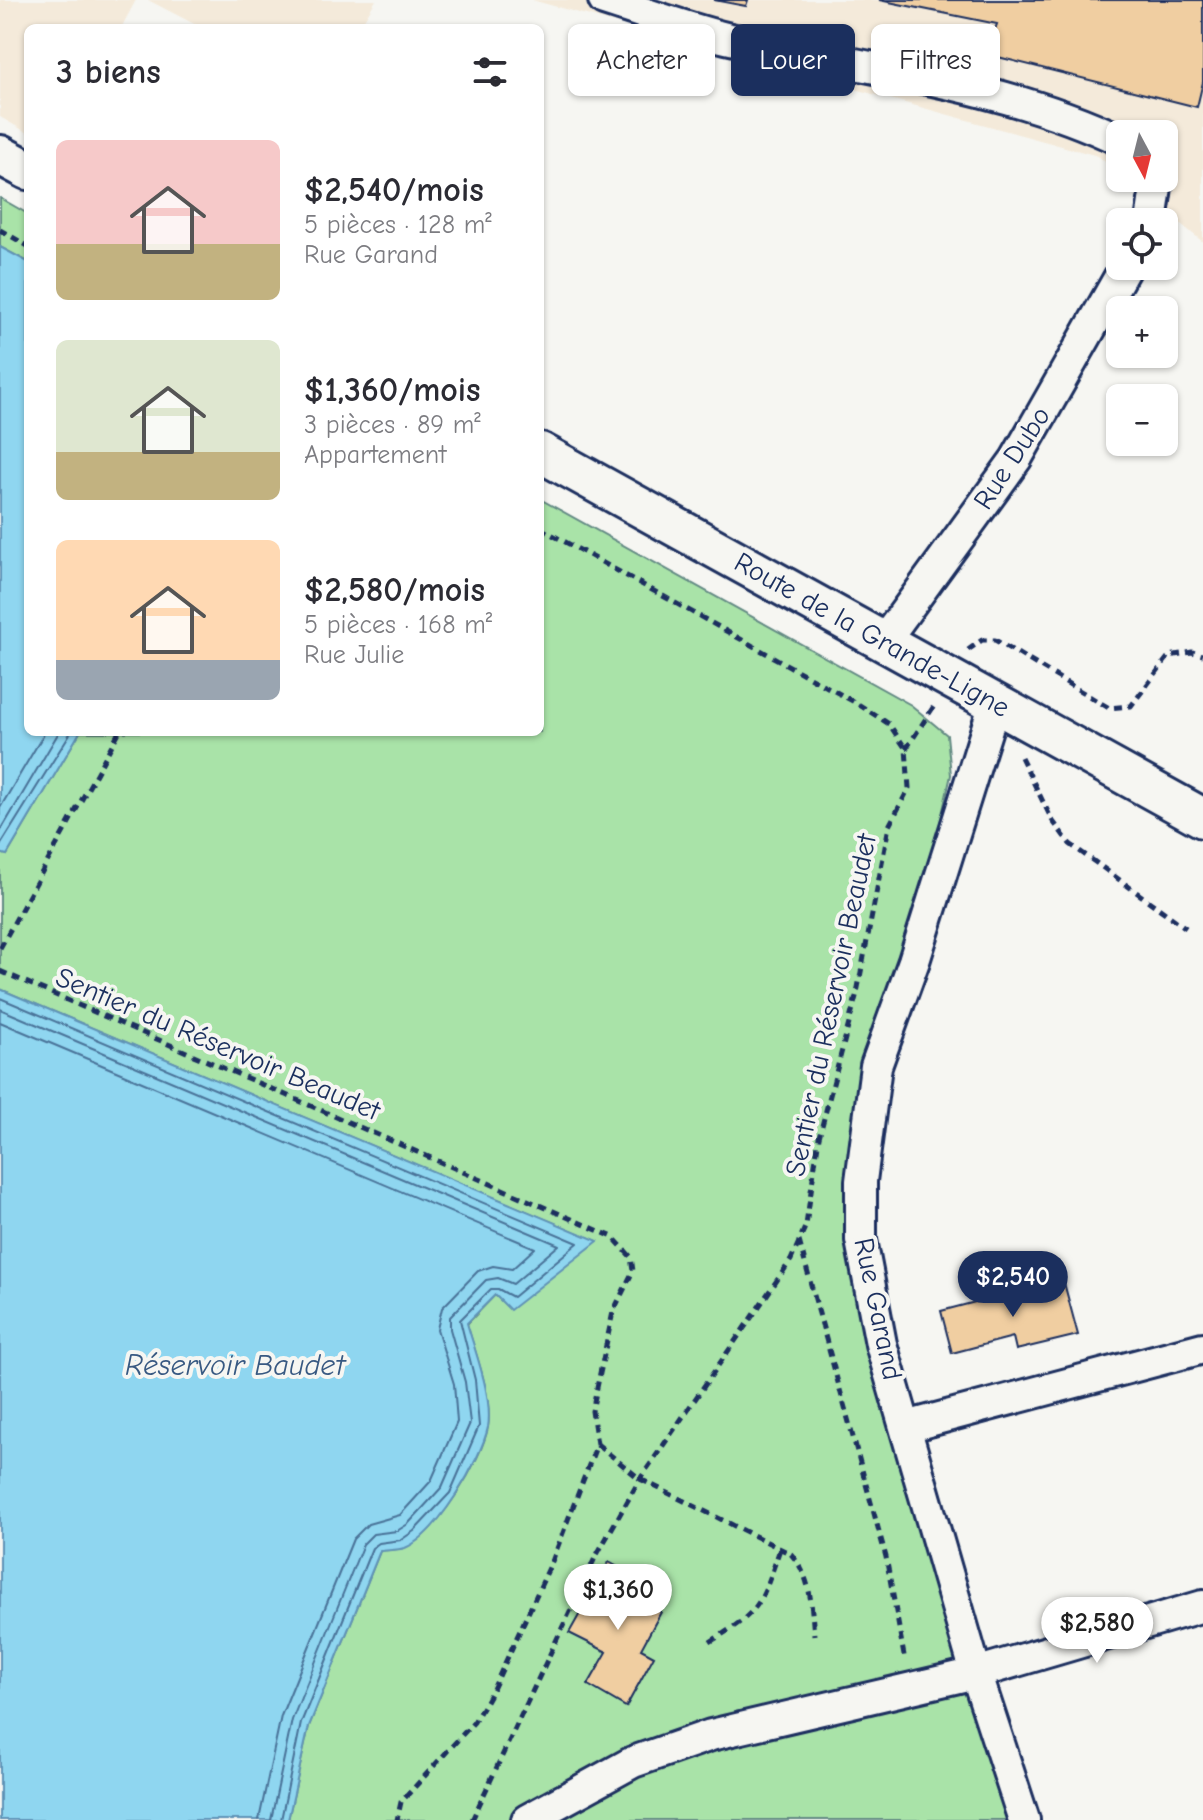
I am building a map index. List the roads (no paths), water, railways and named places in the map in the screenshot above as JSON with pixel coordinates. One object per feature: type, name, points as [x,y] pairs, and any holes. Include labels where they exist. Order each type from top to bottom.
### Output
[{"type":"main road","points":[[0,155],[24,168]]},
{"type":"main road","name":"Route de la Grande-Ligne","points":[[544,454],[1203,818]]},
{"type":"street","points":[[604,0],[724,37],[963,87],[1106,133]]},
{"type":"street","name":"Rue Dubo","points":[[884,641],[1016,459],[1118,280]]},
{"type":"street","name":"Rue Garand","points":[[995,703],[914,961],[876,1066],[861,1181],[861,1240],[878,1331],[976,1673],[1024,1820]]},
{"type":"street","points":[[906,1427],[1203,1348]]},
{"type":"street","points":[[527,1820],[633,1762],[711,1735],[976,1673],[1203,1606]]},
{"type":"water","points":[[0,247],[24,260],[24,736],[78,736],[7,855],[0,853]]},
{"type":"water","name":"Réservoir Baudet","points":[[0,989],[598,1241],[510,1310],[495,1295],[467,1323],[488,1402],[488,1427],[484,1441],[456,1495],[430,1528],[405,1548],[380,1551],[309,1726],[288,1820],[0,1820]]}]
